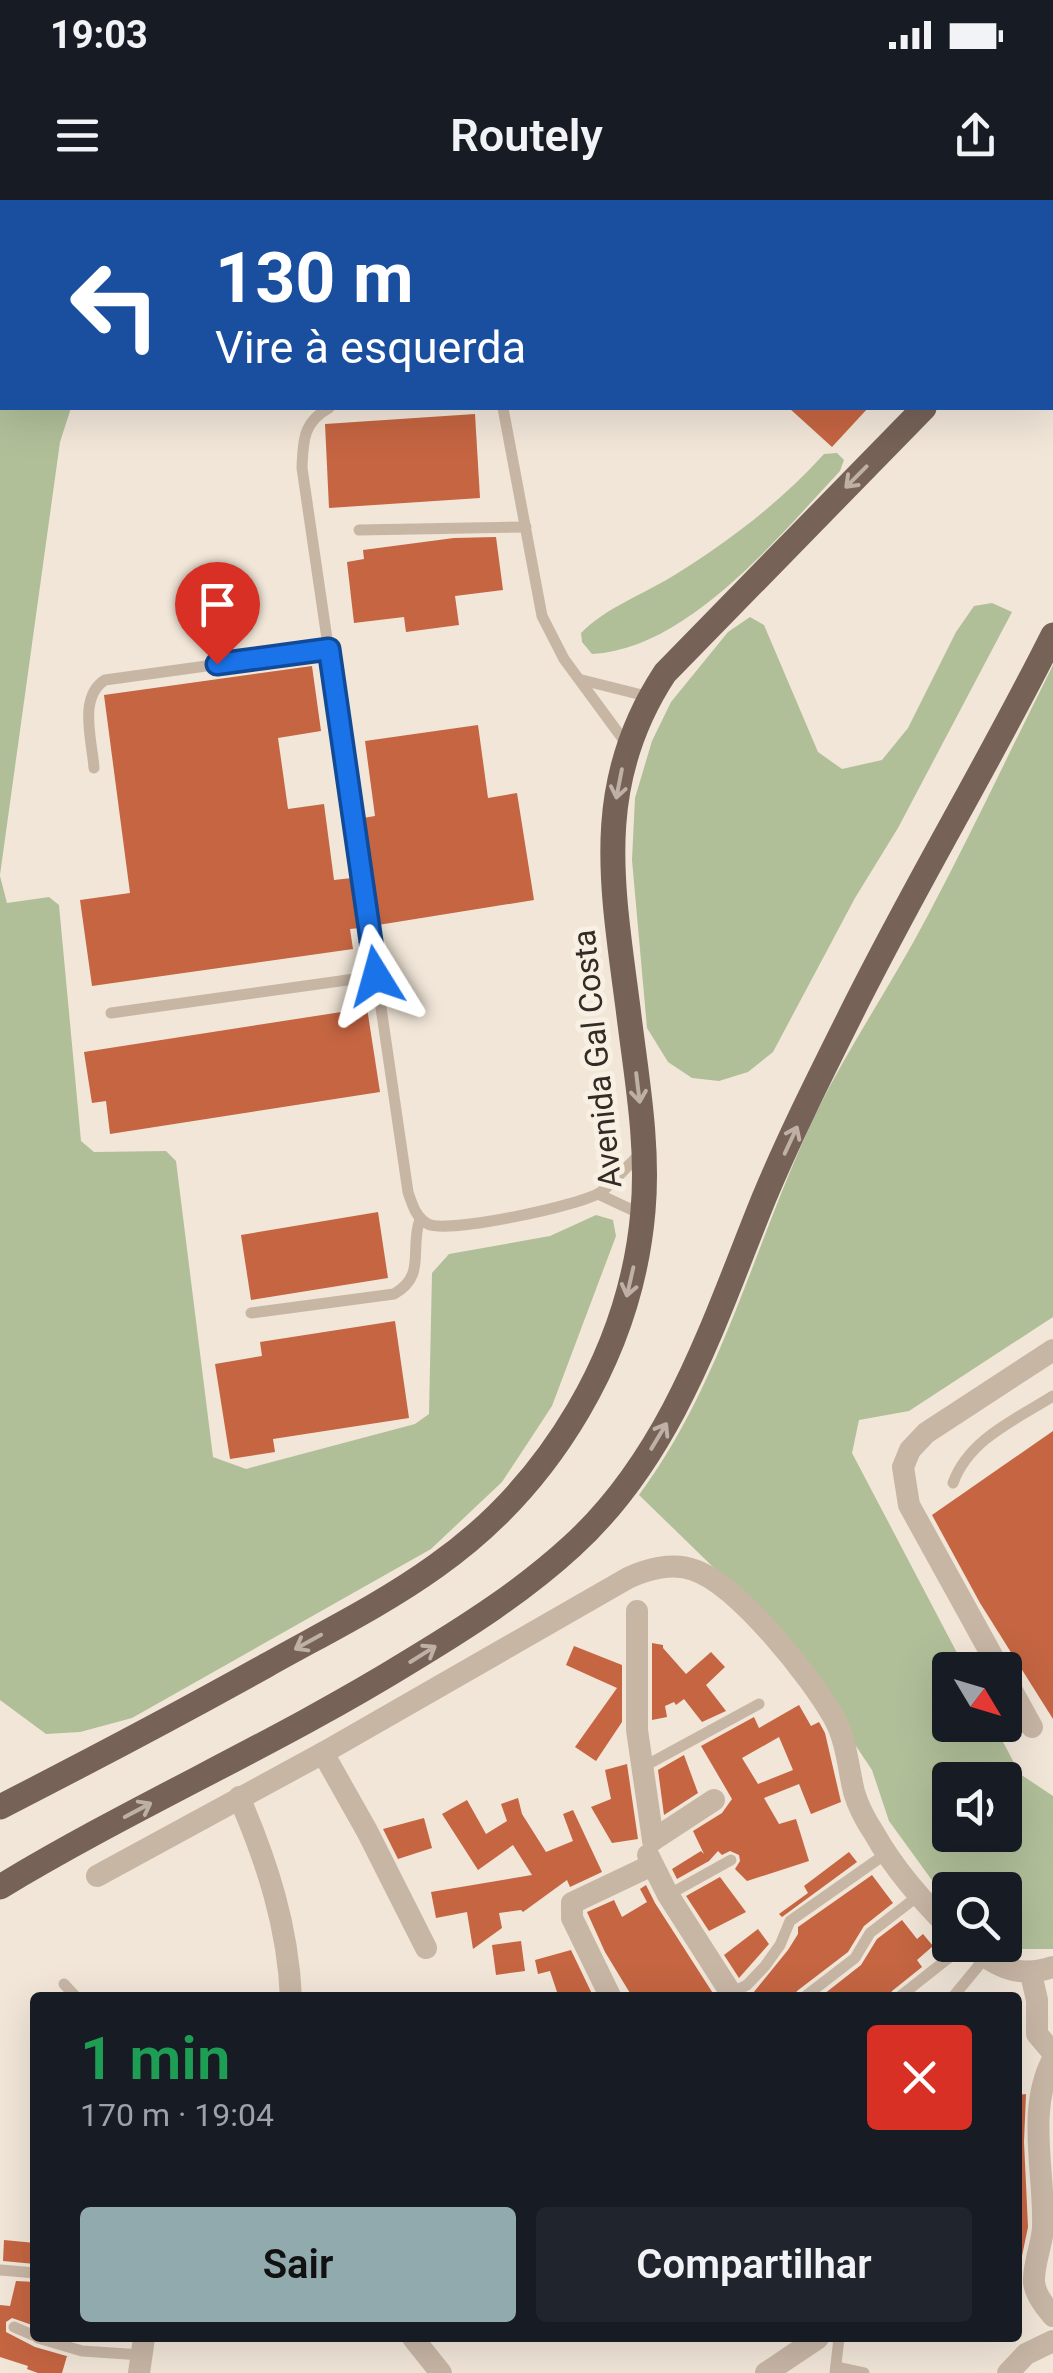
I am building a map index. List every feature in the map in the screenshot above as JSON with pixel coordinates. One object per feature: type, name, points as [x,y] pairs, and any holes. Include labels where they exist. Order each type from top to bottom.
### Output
[{"type":"main road","name":"Avenida Gal Costa","points":[[0,1807],[397,1592],[470,1540],[540,1466],[583,1403],[610,1348],[626,1300],[642,1215],[644,1151],[610,877],[616,804],[628,746],[650,696],[692,642],[922,410]]},
{"type":"main road","points":[[0,1886],[334,1708],[488,1613],[551,1565],[614,1501],[683,1396],[767,1191],[848,1018],[1053,635]]},
{"type":"street","points":[[990,1652],[909,1505],[903,1467],[910,1450],[926,1433],[1053,1350]]},
{"type":"street","points":[[98,1876],[324,1753],[648,1568],[691,1568],[711,1578],[764,1626],[814,1688],[846,1747],[855,1796],[887,1853],[932,1910]]},
{"type":"street","points":[[637,1612],[637,1730],[653,1840]]},
{"type":"street","points":[[1022,1709],[1032,1727]]},
{"type":"street","points":[[324,1753],[426,1948]]},
{"type":"street","points":[[239,1798],[275,1888],[290,1992]]},
{"type":"street","points":[[714,1800],[646,1848],[668,1895],[731,1992]]},
{"type":"street","points":[[609,1992],[572,1918],[572,1903],[652,1866]]},
{"type":"street","points":[[1014,1962],[1042,1971],[1037,2000],[1038,2034],[1053,2056],[1040,2094],[1038,2140],[1043,2231],[1034,2283],[1053,2316]]},
{"type":"street","points":[[1008,2373],[1026,2354],[1053,2340]]},
{"type":"street","points":[[416,2342],[441,2373]]},
{"type":"street","points":[[766,2373],[805,2342]]},
{"type":"lane","points":[[325,410],[308,425],[302,468],[408,1192],[420,1220],[445,1228],[474,1225],[598,1194],[644,1151]]},
{"type":"lane","points":[[503,410],[542,616],[564,659],[628,746]]},
{"type":"lane","points":[[360,530],[526,527]]},
{"type":"lane","points":[[94,768],[88,703],[98,685],[106,680],[329,649]]},
{"type":"lane","points":[[582,680],[650,696]]},
{"type":"lane","points":[[112,1014],[376,976]]},
{"type":"lane","points":[[598,1194],[642,1215]]},
{"type":"lane","points":[[251,1313],[394,1294],[412,1278],[420,1220]]},
{"type":"lane","points":[[953,1483],[974,1448],[1053,1396]]},
{"type":"lane","points":[[643,1768],[759,1704]]},
{"type":"lane","points":[[738,1992],[766,1966],[790,1921],[887,1853]]},
{"type":"lane","points":[[668,1895],[731,1860]]},
{"type":"lane","points":[[812,1992],[855,1958],[870,1933],[918,1896]]},
{"type":"lane","points":[[907,1992],[953,1962]]},
{"type":"lane","points":[[955,1992],[967,1962]]},
{"type":"lane","points":[[64,1984],[71,1992]]},
{"type":"lane","points":[[0,2270],[30,2272]]},
{"type":"lane","points":[[14,2327],[30,2334]]},
{"type":"lane","points":[[54,2342],[82,2350],[142,2355]]},
{"type":"lane","points":[[838,2342],[836,2370],[864,2373]]},
{"type":"green space","points":[[0,410],[70,410],[60,442],[0,875]]},
{"type":"green space","points":[[837,453],[844,460],[840,471],[760,557],[696,611],[663,633],[628,647],[592,654],[582,642],[581,633],[602,616],[713,550],[772,505],[824,454]]},
{"type":"green space","points":[[992,603],[1012,612],[773,1052],[748,1072],[719,1081],[692,1078],[668,1062],[647,1028],[632,860],[635,798],[652,741],[671,702],[728,632],[750,617],[764,625],[818,752],[842,769],[882,760],[908,728],[956,632],[974,606]]},
{"type":"green space","points":[[1053,665],[1053,1317],[909,1411],[859,1420],[852,1453],[957,1652],[932,1652],[932,1742],[1003,1742],[1014,1762],[932,1762],[932,1852],[1022,1852],[1022,1775],[1053,1796],[1053,1949],[1022,1949],[1022,1872],[932,1872],[932,1880],[889,1821],[872,1770],[779,1631],[639,1495],[669,1451],[717,1356],[818,1109],[927,917]]},
{"type":"green space","points":[[0,876],[7,903],[49,897],[59,905],[81,1141],[94,1152],[166,1151],[176,1161],[213,1457],[246,1469],[415,1424],[429,1414],[432,1273],[449,1254],[550,1236],[596,1215],[613,1220],[616,1236],[552,1406],[502,1482],[431,1549],[132,1718],[80,1732],[46,1734],[0,1700]]},
{"type":"building","points":[[791,410],[866,410],[832,447]]},
{"type":"building","points":[[475,414],[480,498],[329,508],[325,424]]},
{"type":"building","points":[[496,537],[503,590],[455,596],[459,625],[406,632],[404,617],[354,623],[347,562],[364,559],[363,550],[454,538]]},
{"type":"building","points":[[312,666],[321,731],[278,738],[288,809],[324,804],[334,880],[352,878],[360,928],[350,929],[353,949],[92,986],[80,900],[130,893],[104,695]]},
{"type":"building","points":[[478,725],[488,798],[517,793],[534,900],[378,925],[363,818],[375,816],[365,741]]},
{"type":"building","points":[[367,1008],[380,1092],[110,1134],[106,1101],[92,1103],[84,1052]]},
{"type":"building","points":[[378,1212],[388,1278],[251,1300],[241,1235]]},
{"type":"building","points":[[395,1321],[409,1418],[273,1439],[275,1452],[230,1459],[215,1364],[262,1356],[260,1342]]},
{"type":"building","points":[[1053,1431],[1053,1719],[1022,1670],[1022,1652],[1011,1652],[932,1515]]},
{"type":"building","points":[[652,1643],[663,1645],[686,1674],[711,1652],[725,1667],[706,1685],[726,1711],[702,1722],[684,1699],[665,1706],[667,1717],[652,1720]]},
{"type":"building","points":[[574,1646],[622,1665],[622,1722],[596,1761],[575,1747],[617,1688],[566,1665]]},
{"type":"building","points":[[799,1705],[811,1726],[819,1722],[825,1733],[841,1802],[811,1814],[799,1784],[764,1798],[779,1824],[796,1819],[809,1861],[747,1881],[735,1869],[739,1855],[730,1851],[722,1855],[718,1851],[709,1861],[677,1879],[672,1869],[701,1851],[704,1854],[693,1831],[722,1813],[732,1799],[701,1746],[754,1717],[759,1728]],"holes":[[[779,1737],[793,1770],[758,1784],[742,1758]]]},
{"type":"building","points":[[684,1755],[698,1793],[664,1815],[658,1770]]},
{"type":"building","points":[[627,1764],[638,1839],[612,1843],[591,1807],[611,1799],[605,1770]]},
{"type":"building","points":[[518,1798],[522,1814],[546,1852],[573,1841],[563,1814],[573,1810],[602,1872],[570,1887],[567,1880],[523,1912],[499,1913],[502,1928],[473,1949],[467,1912],[436,1918],[431,1892],[532,1875],[513,1845],[478,1870],[442,1814],[467,1800],[486,1834],[507,1821],[501,1804]]},
{"type":"building","points":[[424,1818],[432,1848],[398,1859],[383,1829]]},
{"type":"building","points":[[849,1852],[857,1862],[782,1917],[779,1914],[808,1893],[804,1886]]},
{"type":"building","points":[[872,1875],[893,1903],[864,1926],[848,1952],[797,1992],[754,1992],[788,1950],[798,1927]]},
{"type":"building","points":[[720,1877],[746,1912],[709,1931],[686,1896]]},
{"type":"building","points":[[646,1885],[712,1992],[629,1992],[587,1912],[614,1900],[622,1917],[647,1902],[640,1889]]},
{"type":"building","points":[[902,1920],[917,1939],[923,1934],[932,1945],[917,1960],[922,1967],[892,1992],[827,1992],[861,1965],[877,1939]]},
{"type":"building","points":[[758,1929],[769,1944],[739,1978],[724,1955]]},
{"type":"building","points":[[521,1941],[525,1971],[496,1975],[492,1945]]},
{"type":"building","points":[[571,1950],[591,1992],[557,1992],[550,1971],[538,1974],[535,1960]]},
{"type":"building","points":[[1022,2094],[1026,2094],[1028,2227],[1022,2256]]},
{"type":"building","points":[[4,2240],[30,2243],[30,2264],[3,2261]]},
{"type":"building","points":[[16,2281],[30,2282],[30,2324],[12,2318],[6,2322],[6,2332],[35,2347],[67,2356],[62,2373],[38,2373],[0,2357],[0,2305],[10,2306]]},
{"type":"route","points":[[217,664],[329,649],[376,976]]}]
